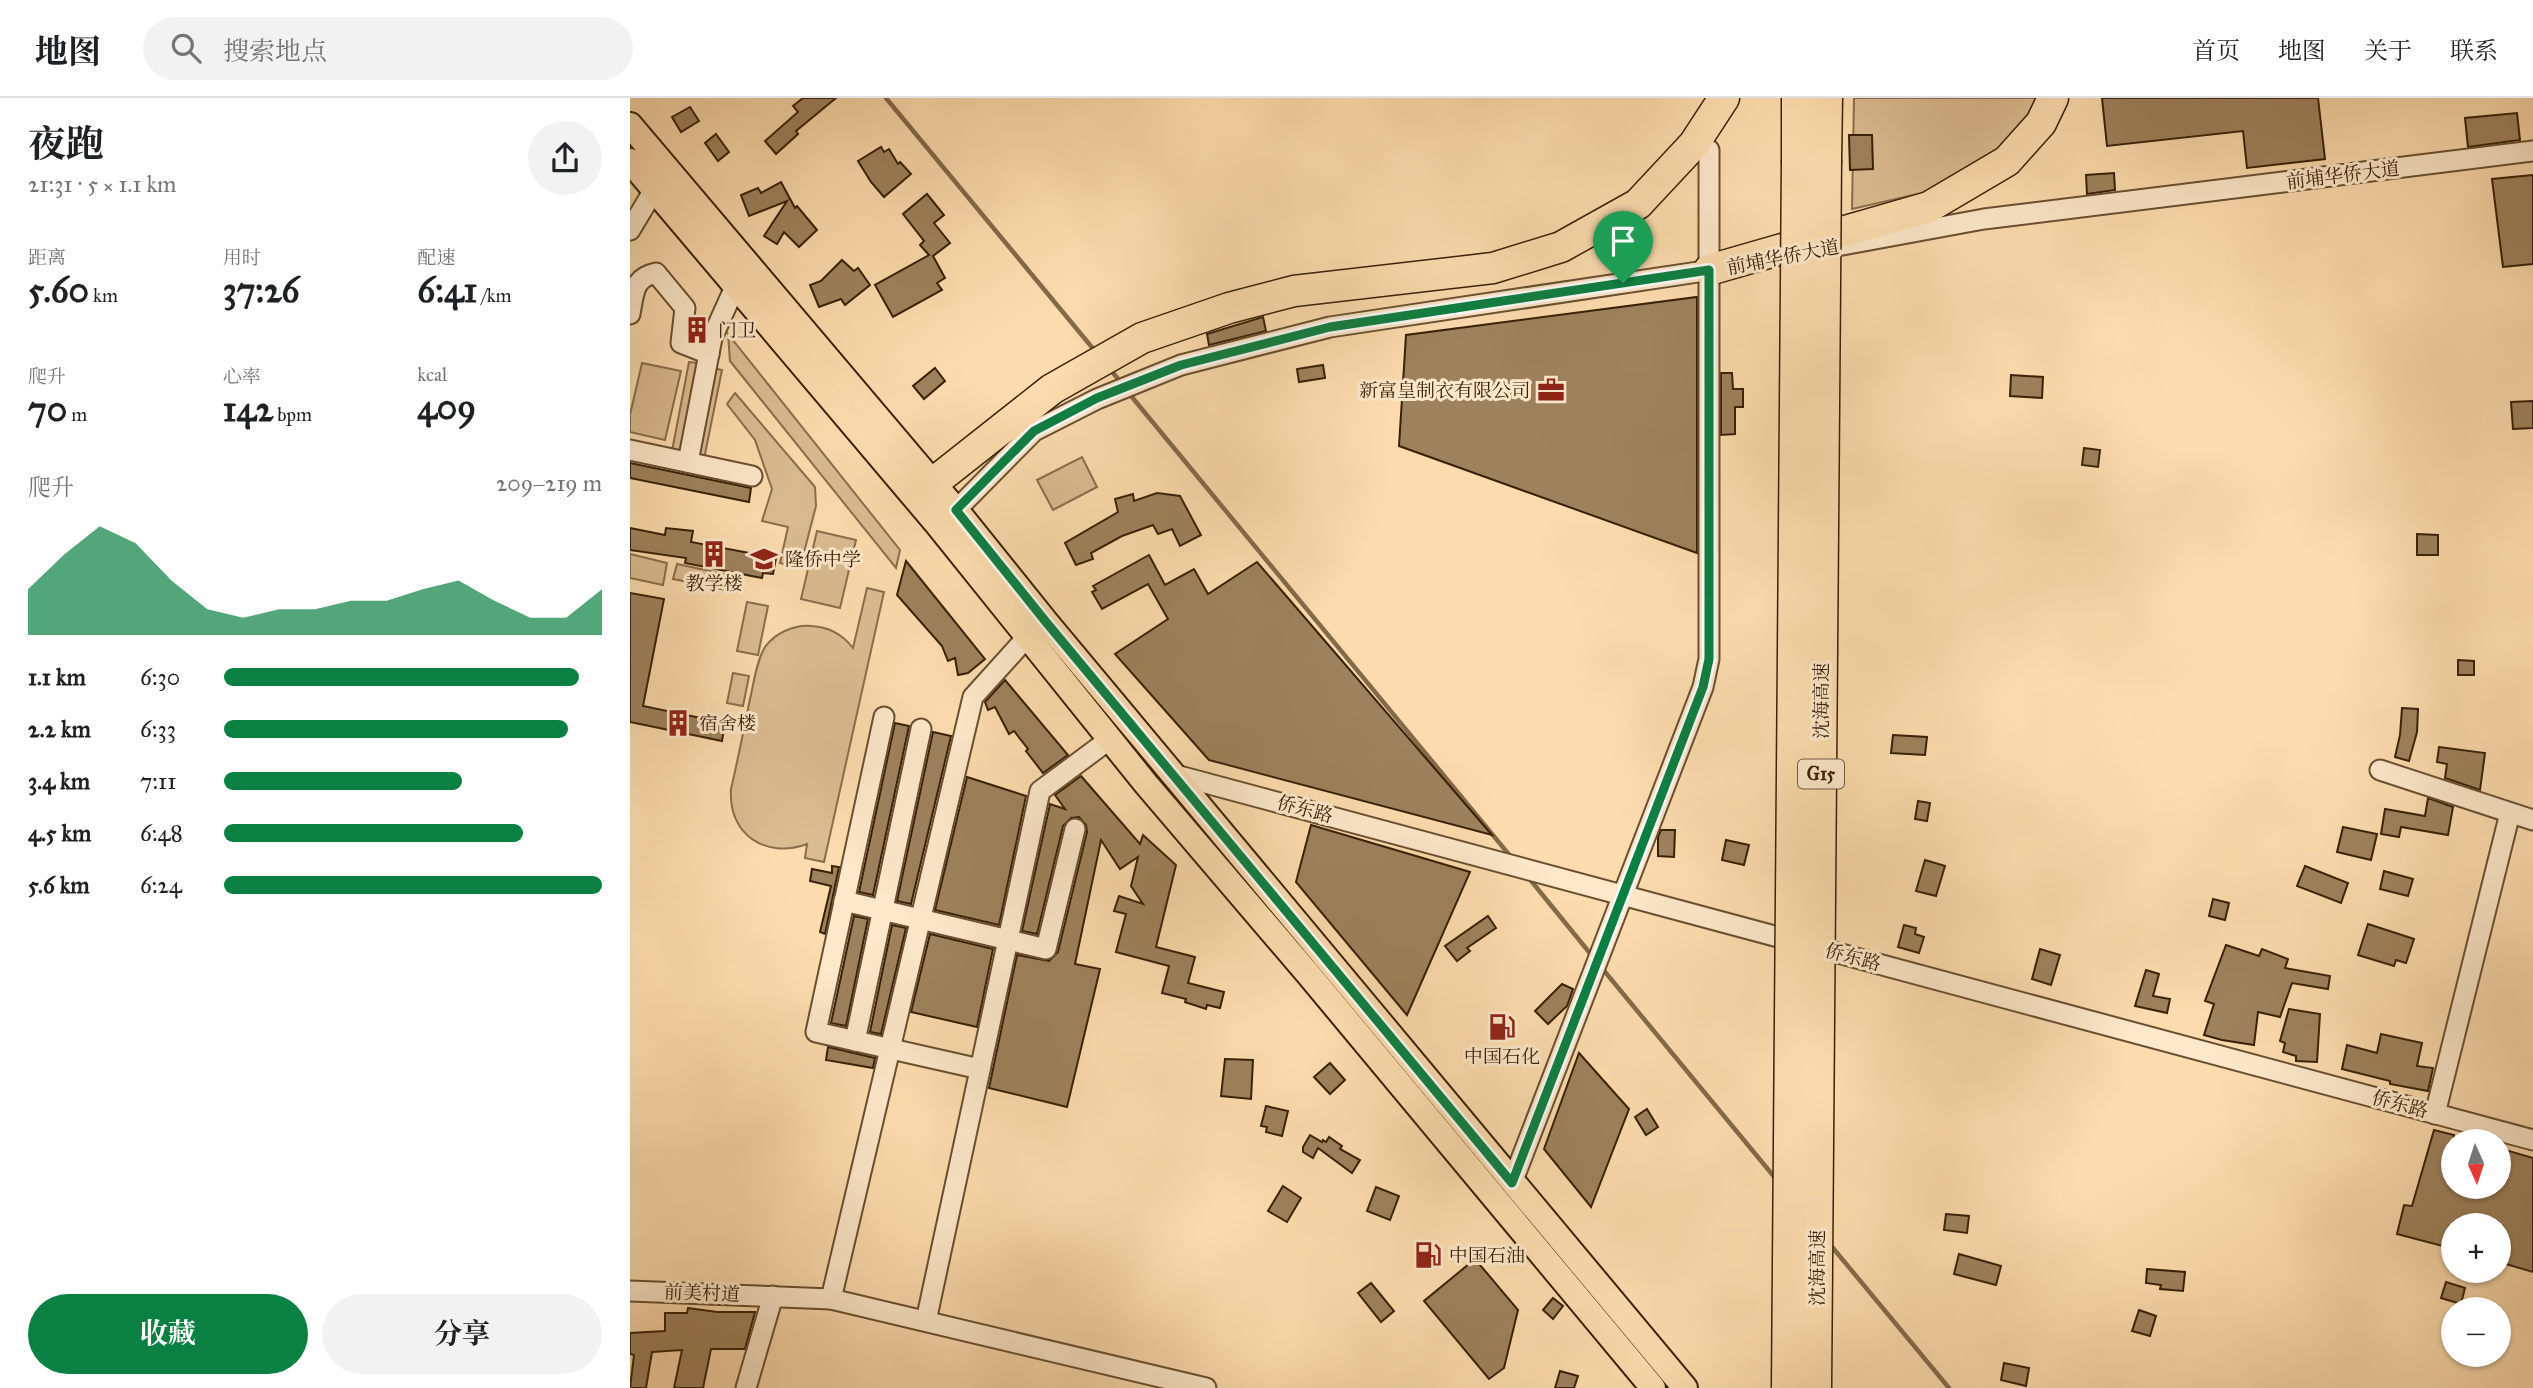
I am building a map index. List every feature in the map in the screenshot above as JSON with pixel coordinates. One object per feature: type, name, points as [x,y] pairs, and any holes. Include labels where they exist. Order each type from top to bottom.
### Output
[{"type":"highway","points":[[933,483],[1052,389],[1142,338],[1229,308],[1294,291],[1493,268],[1561,247],[1638,204],[1694,145],[1724,98]]},
{"type":"highway","name":"沈海高速","points":[[1797,98],[1812,160],[1816,1388]]},
{"type":"highway","name":"沈海高速","points":[[1787,1388],[1812,160],[1827,98]]},
{"type":"highway","points":[[1709,270],[1929,206],[2007,161],[2041,124],[2053,98]]},
{"type":"main road","points":[[630,125],[956,510],[1172,774],[1685,1388]]},
{"type":"main road","points":[[630,161],[937,524],[1110,739],[1653,1388]]},
{"type":"street","points":[[1512,1183],[1703,687],[1709,659],[1709,150]]},
{"type":"street","name":"前埔华侨大道","points":[[956,510],[1034,431],[1097,398],[1181,365],[1330,327],[1709,270],[1984,219],[2533,151]]},
{"type":"street","points":[[630,230],[654,190]]},
{"type":"street","points":[[630,314],[634,290],[640,280],[644,275],[656,272],[684,308],[681,342],[709,354]]},
{"type":"street","points":[[688,462],[712,338],[736,287]]},
{"type":"street","points":[[630,450],[752,476]]},
{"type":"street","points":[[831,1299],[972,697],[1028,636]]},
{"type":"street","points":[[884,717],[817,1032],[981,1069]]},
{"type":"street","points":[[855,1041],[921,729]]},
{"type":"street","points":[[926,1321],[1040,791],[1110,739]]},
{"type":"street","points":[[2379,770],[2533,820]]},
{"type":"street","name":"侨东路","points":[[1172,774],[2533,1140]]},
{"type":"street","points":[[2435,1114],[2510,813]]},
{"type":"street","points":[[844,901],[1046,949],[1075,830]]},
{"type":"street","name":"前美村道","points":[[630,1291],[831,1299],[1206,1388]]},
{"type":"street","points":[[746,1388],[773,1296]]},
{"type":"shaded area","points":[[1854,98],[2041,98],[2036,115],[1975,169],[1922,193],[1852,209]]},
{"type":"shaded area","points":[[728,334],[900,550],[896,568],[730,361]]},
{"type":"shaded area","points":[[689,362],[698,363],[680,453],[672,451]]},
{"type":"shaded area","points":[[642,363],[681,371],[665,440],[630,432],[630,415]]},
{"type":"shaded area","points":[[713,368],[722,370],[704,459],[695,458]]},
{"type":"shaded area","points":[[735,393],[815,487],[816,506],[800,568],[780,563],[788,527],[762,521],[772,489],[755,440],[727,404]]},
{"type":"shaded area","points":[[1082,457],[1097,487],[1053,510],[1037,480]]},
{"type":"shaded area","points":[[817,531],[856,540],[840,608],[801,599]]},
{"type":"shaded area","points":[[630,554],[667,563],[663,585],[630,578]]},
{"type":"shaded area","points":[[677,564],[739,577],[736,592],[673,579]]},
{"type":"shaded area","points":[[867,588],[884,592],[824,862],[805,858],[807,844],[777,848],[752,839],[736,819],[731,789],[759,659],[765,647],[780,634],[792,628],[806,626],[830,630],[845,639],[853,648]]},
{"type":"shaded area","points":[[747,602],[768,606],[758,655],[737,651]]},
{"type":"shaded area","points":[[733,673],[749,676],[743,706],[727,703]]},
{"type":"building","points":[[803,98],[836,98],[796,131],[798,134],[776,154],[765,141],[798,112],[793,106]]},
{"type":"building","points":[[2102,98],[2318,98],[2325,159],[2247,168],[2243,131],[2107,146]]},
{"type":"building","points":[[690,107],[699,121],[681,132],[672,117]]},
{"type":"building","points":[[2517,113],[2520,140],[2468,147],[2465,118]]},
{"type":"building","points":[[716,134],[729,152],[718,161],[705,143]]},
{"type":"building","points":[[1849,135],[1872,135],[1873,169],[1850,170]]},
{"type":"building","points":[[881,147],[884,152],[889,149],[898,164],[900,162],[911,174],[884,197],[858,161]]},
{"type":"building","points":[[2114,173],[2115,190],[2087,194],[2086,175]]},
{"type":"building","points":[[2533,175],[2533,264],[2503,267],[2492,179]]},
{"type":"building","points":[[781,182],[795,208],[797,206],[817,230],[799,247],[784,232],[777,244],[764,236],[787,201],[749,216],[741,195],[758,188],[761,193]]},
{"type":"building","points":[[927,194],[944,215],[934,223],[950,243],[933,256],[945,278],[937,283],[942,290],[893,317],[875,285],[929,255],[920,245],[924,241],[903,214]]},
{"type":"building","points":[[842,260],[854,271],[858,268],[870,285],[845,305],[841,299],[819,307],[810,285],[821,281]]},
{"type":"building","name":"新富皇制衣有限公司","points":[[1697,297],[1697,553],[1399,446],[1406,335]]},
{"type":"building","points":[[1263,317],[1266,331],[1209,345],[1207,334]]},
{"type":"building","points":[[696,320],[705,324],[700,337],[694,335]]},
{"type":"building","points":[[1323,365],[1325,378],[1299,382],[1297,369]]},
{"type":"building","points":[[935,368],[945,381],[924,399],[913,386]]},
{"type":"building","points":[[1721,373],[1732,373],[1733,389],[1743,389],[1743,407],[1735,407],[1735,434],[1721,435]]},
{"type":"building","points":[[2011,375],[2043,377],[2042,398],[2010,396]]},
{"type":"building","points":[[2533,401],[2533,428],[2513,429],[2511,402]]},
{"type":"building","points":[[2084,448],[2100,450],[2098,467],[2082,465]]},
{"type":"building","points":[[630,463],[751,488],[749,502],[630,478]]},
{"type":"building","points":[[1157,493],[1180,496],[1201,535],[1180,546],[1172,529],[1158,534],[1153,525],[1122,536],[1091,553],[1093,559],[1076,565],[1065,543],[1118,512],[1115,499],[1133,494],[1134,501]]},
{"type":"building","name":"教学楼","points":[[630,528],[665,535],[666,528],[693,531],[691,542],[776,558],[773,574],[763,573],[762,578],[685,563],[686,558],[630,550]]},
{"type":"building","points":[[2417,534],[2438,535],[2438,555],[2417,555]]},
{"type":"building","points":[[1149,555],[1165,585],[1194,569],[1208,594],[1257,562],[1492,835],[1209,760],[1115,654],[1168,619],[1148,584],[1102,609],[1092,592],[1096,590],[1093,586]]},
{"type":"building","points":[[906,561],[985,659],[968,673],[958,675],[955,658],[948,661],[942,646],[897,595]]},
{"type":"building","points":[[630,593],[664,599],[643,706],[725,723],[722,741],[630,722]]},
{"type":"building","points":[[2458,660],[2474,661],[2474,675],[2458,675]]},
{"type":"building","points":[[1005,680],[1068,755],[1043,773],[1014,731],[1009,734],[995,707],[988,710],[985,702]]},
{"type":"building","points":[[2402,708],[2418,709],[2417,732],[2409,761],[2395,757]]},
{"type":"building","points":[[895,723],[909,726],[873,895],[859,892]]},
{"type":"building","points":[[933,732],[951,736],[911,904],[897,901]]},
{"type":"building","points":[[1893,735],[1927,737],[1925,755],[1891,753]]},
{"type":"building","points":[[2439,747],[2485,753],[2480,790],[2445,778],[2447,764],[2437,762]]},
{"type":"building","points":[[1081,776],[1140,844],[1143,835],[1176,865],[1156,947],[1195,957],[1188,983],[1224,992],[1220,1008],[1207,1005],[1206,1009],[1185,1002],[1186,999],[1162,993],[1169,966],[1116,952],[1126,914],[1114,911],[1119,896],[1143,904],[1131,886],[1138,857],[1120,869],[1101,840],[1075,964],[1100,969],[1067,1107],[989,1088],[1017,955],[1049,961],[1058,952],[1087,832],[1086,825],[1079,817],[1071,818],[1063,826],[1037,934],[1022,931],[1050,804],[1065,809],[1055,795]]},
{"type":"building","points":[[967,777],[1026,796],[999,925],[935,910]]},
{"type":"building","points":[[2428,798],[2453,807],[2448,835],[2401,827],[2399,837],[2381,834],[2385,809],[2425,816]]},
{"type":"building","points":[[1918,801],[1930,803],[1927,821],[1915,819]]},
{"type":"building","points":[[1311,825],[1470,872],[1407,1015],[1296,882]]},
{"type":"building","points":[[2343,827],[2377,834],[2371,860],[2337,852]]},
{"type":"building","points":[[1661,830],[1675,830],[1674,857],[1658,856],[1658,837]]},
{"type":"building","points":[[1726,840],[1749,845],[1744,865],[1722,860]]},
{"type":"building","points":[[1925,860],[1945,866],[1936,896],[1916,891]]},
{"type":"building","points":[[832,866],[839,867],[825,934],[820,932],[831,886],[810,881],[812,869],[832,873]]},
{"type":"building","points":[[2305,866],[2348,883],[2341,903],[2297,886]]},
{"type":"building","points":[[2384,871],[2413,879],[2408,896],[2380,889]]},
{"type":"building","points":[[2213,899],[2229,903],[2225,920],[2209,916]]},
{"type":"building","points":[[854,916],[868,919],[846,1026],[831,1023]]},
{"type":"building","points":[[1488,916],[1496,928],[1467,948],[1470,951],[1457,961],[1445,946]]},
{"type":"building","points":[[2368,924],[2414,939],[2406,963],[2396,960],[2394,966],[2358,955]]},
{"type":"building","points":[[892,925],[906,928],[881,1034],[870,1032]]},
{"type":"building","points":[[1904,925],[1916,928],[1915,934],[1924,937],[1919,953],[1898,947]]},
{"type":"building","points":[[930,934],[993,949],[977,1027],[911,1012]]},
{"type":"building","points":[[2226,945],[2259,956],[2262,949],[2288,959],[2285,968],[2330,976],[2328,989],[2292,983],[2280,1017],[2258,1012],[2254,1045],[2204,1035],[2214,1004],[2205,1001]]},
{"type":"building","points":[[2040,949],[2060,955],[2051,985],[2032,979]]},
{"type":"building","points":[[2146,970],[2159,974],[2153,996],[2170,999],[2167,1013],[2135,1006]]},
{"type":"building","points":[[1562,984],[1573,989],[1567,1006],[1548,1024],[1535,1011]]},
{"type":"building","points":[[2289,1009],[2320,1014],[2317,1062],[2296,1061],[2296,1056],[2283,1052],[2285,1043],[2280,1041]]},
{"type":"building","points":[[2381,1034],[2422,1043],[2417,1066],[2433,1068],[2428,1091],[2390,1084],[2390,1081],[2342,1069],[2347,1045],[2377,1053]]},
{"type":"building","points":[[828,1047],[875,1058],[873,1068],[826,1060]]},
{"type":"building","points":[[1579,1053],[1629,1109],[1591,1207],[1544,1149]]},
{"type":"building","points":[[1225,1059],[1253,1060],[1251,1099],[1221,1096]]},
{"type":"building","points":[[1330,1063],[1345,1080],[1330,1094],[1314,1077]]},
{"type":"building","points":[[1266,1106],[1288,1111],[1282,1136],[1266,1132],[1267,1127],[1261,1126]]},
{"type":"building","points":[[1647,1109],[1658,1127],[1646,1135],[1635,1117]]},
{"type":"building","points":[[2434,1130],[2441,1132],[2441,1199],[2511,1199],[2511,1152],[2533,1158],[2533,1272],[2511,1266],[2511,1213],[2441,1213],[2441,1246],[2397,1234],[2404,1205],[2412,1206]]},
{"type":"building","points":[[1310,1135],[1322,1142],[1326,1142],[1329,1137],[1342,1146],[1340,1149],[1360,1160],[1352,1173],[1318,1148],[1313,1158],[1303,1152]]},
{"type":"building","points":[[1283,1186],[1301,1198],[1287,1222],[1268,1211]]},
{"type":"building","points":[[1376,1187],[1399,1196],[1390,1220],[1367,1211]]},
{"type":"building","points":[[1946,1214],[1969,1216],[1967,1233],[1944,1230]]},
{"type":"building","points":[[1959,1254],[2001,1266],[1996,1285],[1954,1274]]},
{"type":"building","points":[[1475,1259],[1518,1310],[1504,1368],[1489,1379],[1424,1301]]},
{"type":"building","points":[[2147,1269],[2185,1272],[2183,1291],[2160,1289],[2161,1285],[2146,1283]]},
{"type":"building","points":[[1371,1283],[1394,1311],[1381,1322],[1358,1293]]},
{"type":"building","points":[[2446,1283],[2465,1288],[2463,1297],[2441,1297]]},
{"type":"building","points":[[1553,1298],[1563,1306],[1553,1319],[1543,1310]]},
{"type":"building","points":[[688,1308],[717,1312],[755,1312],[745,1349],[711,1349],[703,1388],[674,1388],[682,1350],[652,1352],[646,1388],[630,1388],[634,1355],[630,1354],[630,1333],[665,1331],[665,1313],[687,1313]]},
{"type":"building","points":[[2139,1310],[2156,1316],[2150,1336],[2132,1331]]},
{"type":"building","points":[[2004,1363],[2029,1368],[2026,1386],[2001,1380]]},
{"type":"building","points":[[1560,1371],[1578,1376],[1574,1388],[1555,1388]]},
{"type":"waterway","points":[[886,98],[1095,351]]},
{"type":"waterway","points":[[1110,369],[1122,384]]},
{"type":"waterway","points":[[1127,391],[1511,857]]},
{"type":"waterway","points":[[1528,877],[1593,957]]},
{"type":"waterway","points":[[1601,967],[1776,1179]]},
{"type":"waterway","points":[[1828,1242],[1949,1388]]},
{"type":"place","name":"门卫","points":[[697,330]]},
{"type":"place","name":"新富皇制衣有限公司","points":[[1551,390]]},
{"type":"place","name":"教学楼","points":[[714,554]]},
{"type":"place","name":"隆侨中学","points":[[764,559]]},
{"type":"place","name":"宿舍楼","points":[[678,723]]},
{"type":"place","name":"中国石化","points":[[1502,1027]]},
{"type":"place","name":"中国石油","points":[[1428,1255]]},
{"type":"route","points":[[1709,270],[1709,659],[1703,687],[1512,1183],[956,510],[1034,431],[1097,398],[1181,365],[1330,327],[1623,283],[1709,270]]}]
